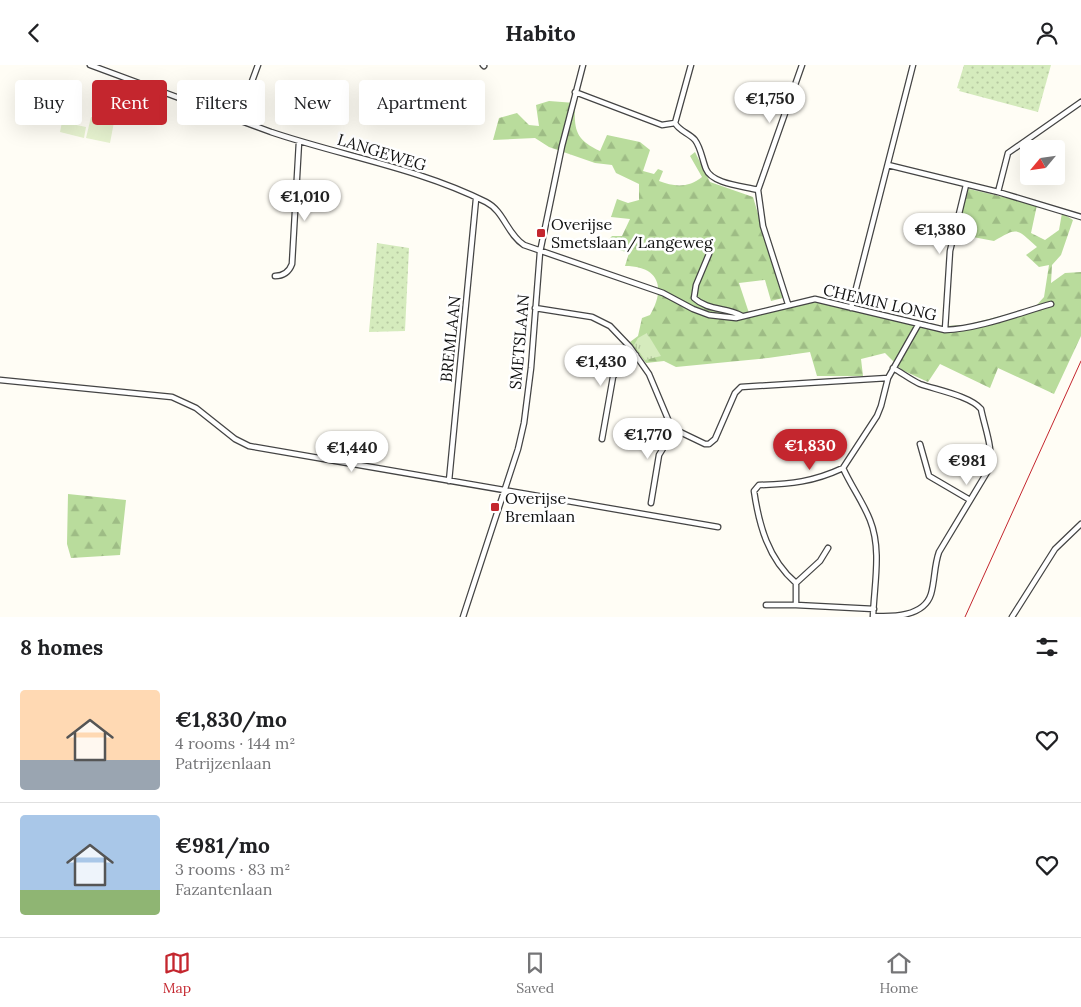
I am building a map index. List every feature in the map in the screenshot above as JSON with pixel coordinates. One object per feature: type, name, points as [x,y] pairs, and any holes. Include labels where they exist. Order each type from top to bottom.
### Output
[{"type":"street","name":"LANGEWEG","points":[[90,65],[177,97]]},
{"type":"street","points":[[252,65],[258,66],[253,80]]},
{"type":"street","name":"SMETSLAAN","points":[[463,617],[524,423],[531,368],[540,251],[575,92],[583,65]]},
{"type":"street","points":[[674,123],[691,65]]},
{"type":"street","points":[[788,305],[763,227],[758,190],[802,65]]},
{"type":"street","points":[[851,308],[913,65]]},
{"type":"street","points":[[575,92],[662,125],[674,123]]},
{"type":"street","points":[[998,192],[1008,153],[1081,102]]},
{"type":"street","points":[[674,123],[694,139],[706,170],[711,177],[758,190]]},
{"type":"street","name":"LANGEWEG","points":[[255,125],[300,141],[415,174],[487,203],[496,209],[518,242],[649,288]]},
{"type":"street","points":[[275,276],[287,273],[292,264],[300,141]]},
{"type":"street","points":[[888,165],[998,192],[1081,217]]},
{"type":"street","points":[[945,330],[950,251],[966,185]]},
{"type":"street","name":"BREMLAAN","points":[[448,481],[476,199]]},
{"type":"street","points":[[709,254],[696,285],[694,298],[712,308],[737,313],[742,317]]},
{"type":"street","name":"CHEMIN LONG","points":[[649,288],[670,295],[693,309],[723,318],[742,317],[814,299],[945,330],[954,330],[1003,318],[1051,304]]},
{"type":"street","points":[[535,308],[600,320],[618,333],[636,355],[654,385],[666,417],[675,429],[705,443],[712,442],[735,393],[745,386],[888,378]]},
{"type":"street","points":[[796,583],[773,556],[765,540],[754,491],[759,485],[792,484],[815,480],[843,468],[877,416],[888,378],[918,325]]},
{"type":"street","points":[[602,439],[613,377],[617,371],[636,355]]},
{"type":"street","points":[[843,468],[868,514],[875,538],[873,617],[894,617],[909,613],[928,600],[931,592],[935,562],[939,552],[989,469],[991,452],[981,409],[971,401],[919,383],[893,368]]},
{"type":"street","points":[[0,380],[172,397],[196,407],[235,439],[249,446],[718,527]]},
{"type":"street","points":[[651,503],[659,455],[675,429]]},
{"type":"street","points":[[920,444],[929,476],[970,500]]},
{"type":"street","points":[[1012,617],[1055,549],[1081,524]]},
{"type":"street","points":[[796,605],[796,583],[820,561],[828,548]]},
{"type":"street","points":[[766,605],[874,609]]},
{"type":"green space","points":[[964,65],[1051,65],[1038,112],[959,91],[960,89],[957,88]]},
{"type":"green space","points":[[549,101],[575,103],[575,120],[578,133],[585,142],[600,151],[607,135],[640,142],[650,150],[643,171],[654,174],[658,169],[663,171],[659,181],[687,185],[702,177],[690,156],[695,152],[710,182],[753,197],[783,298],[771,301],[765,280],[739,283],[749,313],[816,302],[921,327],[966,325],[1035,307],[1044,297],[1049,265],[1039,267],[1026,255],[1037,247],[1020,233],[1008,233],[994,241],[957,234],[965,188],[1037,205],[1031,233],[1045,240],[1059,230],[1062,213],[1073,220],[1061,255],[1052,265],[1051,283],[1065,273],[1081,272],[1081,336],[1054,394],[998,368],[990,388],[940,364],[928,382],[902,370],[885,353],[861,359],[863,376],[817,376],[810,352],[676,367],[664,361],[646,363],[630,342],[638,336],[642,318],[650,315],[655,305],[658,296],[656,280],[646,270],[625,266],[629,253],[604,245],[612,236],[622,236],[630,219],[611,217],[617,199],[628,203],[639,200],[639,184],[616,173],[612,165],[595,163],[549,147],[535,138],[493,140],[499,118],[517,113],[529,125],[539,126],[536,105]]},
{"type":"green space","points":[[91,117],[92,125],[113,125],[110,143],[86,138]]},
{"type":"green space","points":[[61,125],[86,127],[84,138],[60,132]]},
{"type":"green space","points":[[377,243],[409,248],[405,331],[369,332]]},
{"type":"green space","points":[[647,333],[661,356],[645,360],[634,345],[638,338]]},
{"type":"green space","points":[[68,494],[126,500],[120,555],[71,558],[67,544]]},
{"type":"railway","points":[[965,617],[1081,361]]},
{"type":"place","name":"Overijse Smetslaan/Langeweg","points":[[541,233]]},
{"type":"place","name":"Overijse Bremlaan","points":[[495,507]]}]
